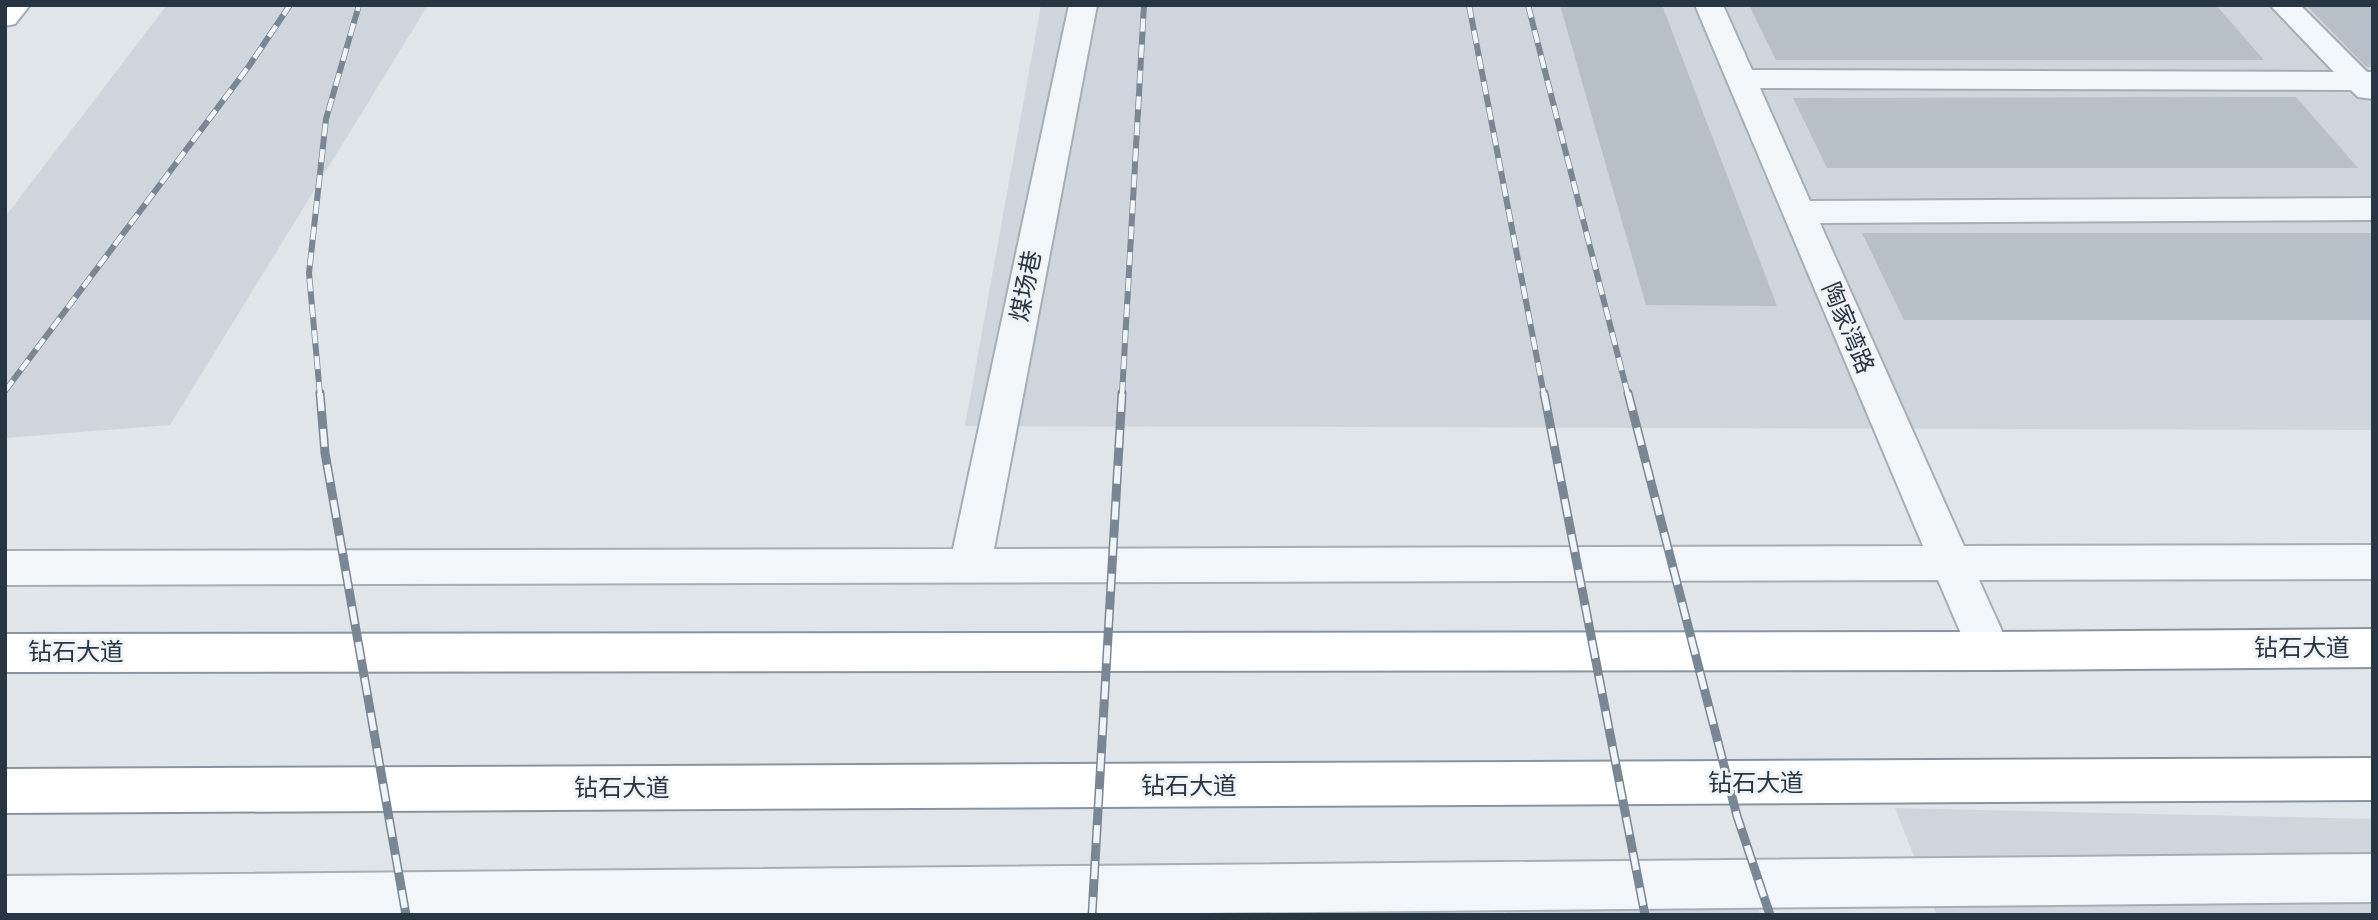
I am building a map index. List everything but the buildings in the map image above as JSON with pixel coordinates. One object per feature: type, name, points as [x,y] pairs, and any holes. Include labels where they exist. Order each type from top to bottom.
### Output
[{"type":"main road","points":[[5,18],[16,5]]},
{"type":"main road","name":"钻石大道","points":[[5,653],[1989,651],[2373,648]]},
{"type":"main road","name":"钻石大道","points":[[5,792],[2373,779]]},
{"type":"street","name":"煤场巷","points":[[970,566],[1083,5]]},
{"type":"street","name":"陶家湾路","points":[[1709,5],[1949,564],[1989,651]]},
{"type":"street","points":[[2284,5],[2368,86]]},
{"type":"street","points":[[1743,79],[2368,86]]},
{"type":"street","points":[[1797,212],[2373,209]]},
{"type":"street","points":[[5,568],[2373,562]]},
{"type":"street","points":[[5,900],[1421,901],[2373,878]]},
{"type":"shaded area","points":[[167,5],[428,5],[170,425],[5,438],[5,217]]},
{"type":"shaded area","points":[[1041,5],[2373,5],[2373,430],[965,426]]},
{"type":"shaded area","points":[[1895,808],[2373,819],[2373,915],[1937,915]]},
{"type":"shaded area","points":[[1753,883],[1760,915],[1506,915],[1502,886]]},
{"type":"railway","points":[[5,391],[249,66],[290,5]]},
{"type":"railway","points":[[320,395],[309,273],[326,119],[359,5]]},
{"type":"railway","points":[[1122,395],[1144,5]]},
{"type":"railway","points":[[1469,5],[1544,395]]},
{"type":"railway","points":[[1528,5],[1628,395]]},
{"type":"railway","points":[[320,393],[325,453],[406,915]]},
{"type":"railway","points":[[1092,915],[1122,393]]},
{"type":"railway","points":[[1544,393],[1645,915]]},
{"type":"railway","points":[[1628,393],[1737,816],[1770,915]]}]
